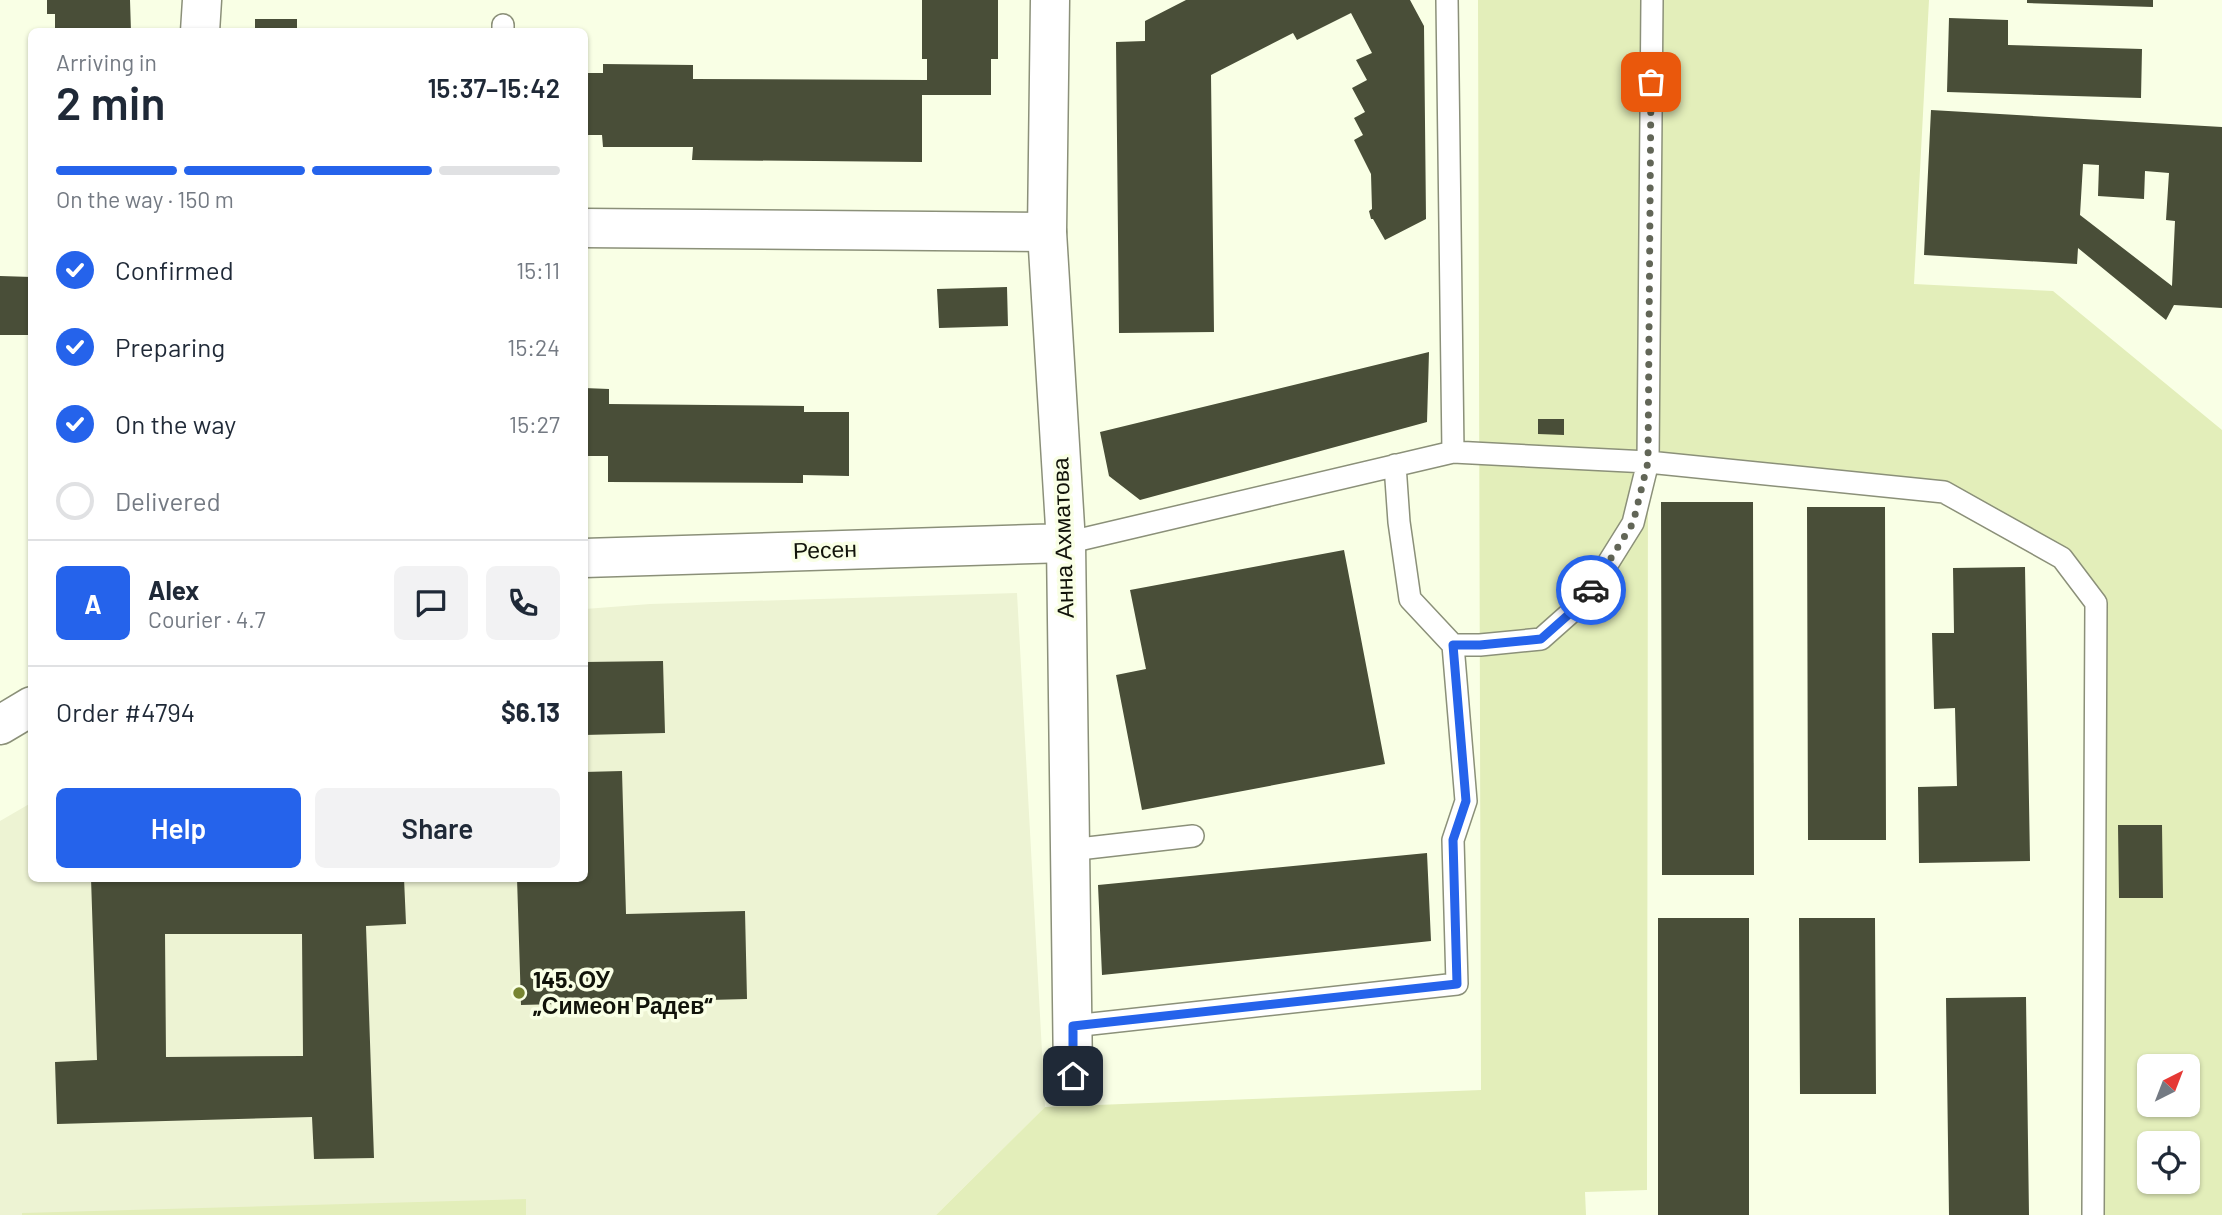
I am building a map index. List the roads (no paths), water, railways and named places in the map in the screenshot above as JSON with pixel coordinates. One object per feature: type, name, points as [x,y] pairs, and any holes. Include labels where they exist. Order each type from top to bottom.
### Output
[{"type":"street","points":[[200,28],[202,0]]},
{"type":"street","name":"Анна Ахматова","points":[[1050,0],[1047,232],[1066,543],[1073,1076]]},
{"type":"street","points":[[588,228],[1047,232]]},
{"type":"street","name":"Ресен","points":[[588,558],[1066,543]]},
{"type":"street","points":[[0,725],[28,708]]},
{"type":"lane","points":[[1447,0],[1453,452]]},
{"type":"lane","points":[[1453,645],[1541,639],[1585,600],[1633,523],[1648,462],[1652,0]]},
{"type":"lane","points":[[1066,543],[1453,452],[1648,462],[1944,492],[2062,558],[2096,603],[2093,1215]]},
{"type":"lane","points":[[1073,1026],[1457,984],[1453,840],[1466,801],[1453,645],[1410,600],[1399,522],[1395,465]]},
{"type":"lane","points":[[1070,850],[1193,836]]},
{"type":"place","name":"145. ОУ „Симеон Радев“","points":[[519,993]]}]
